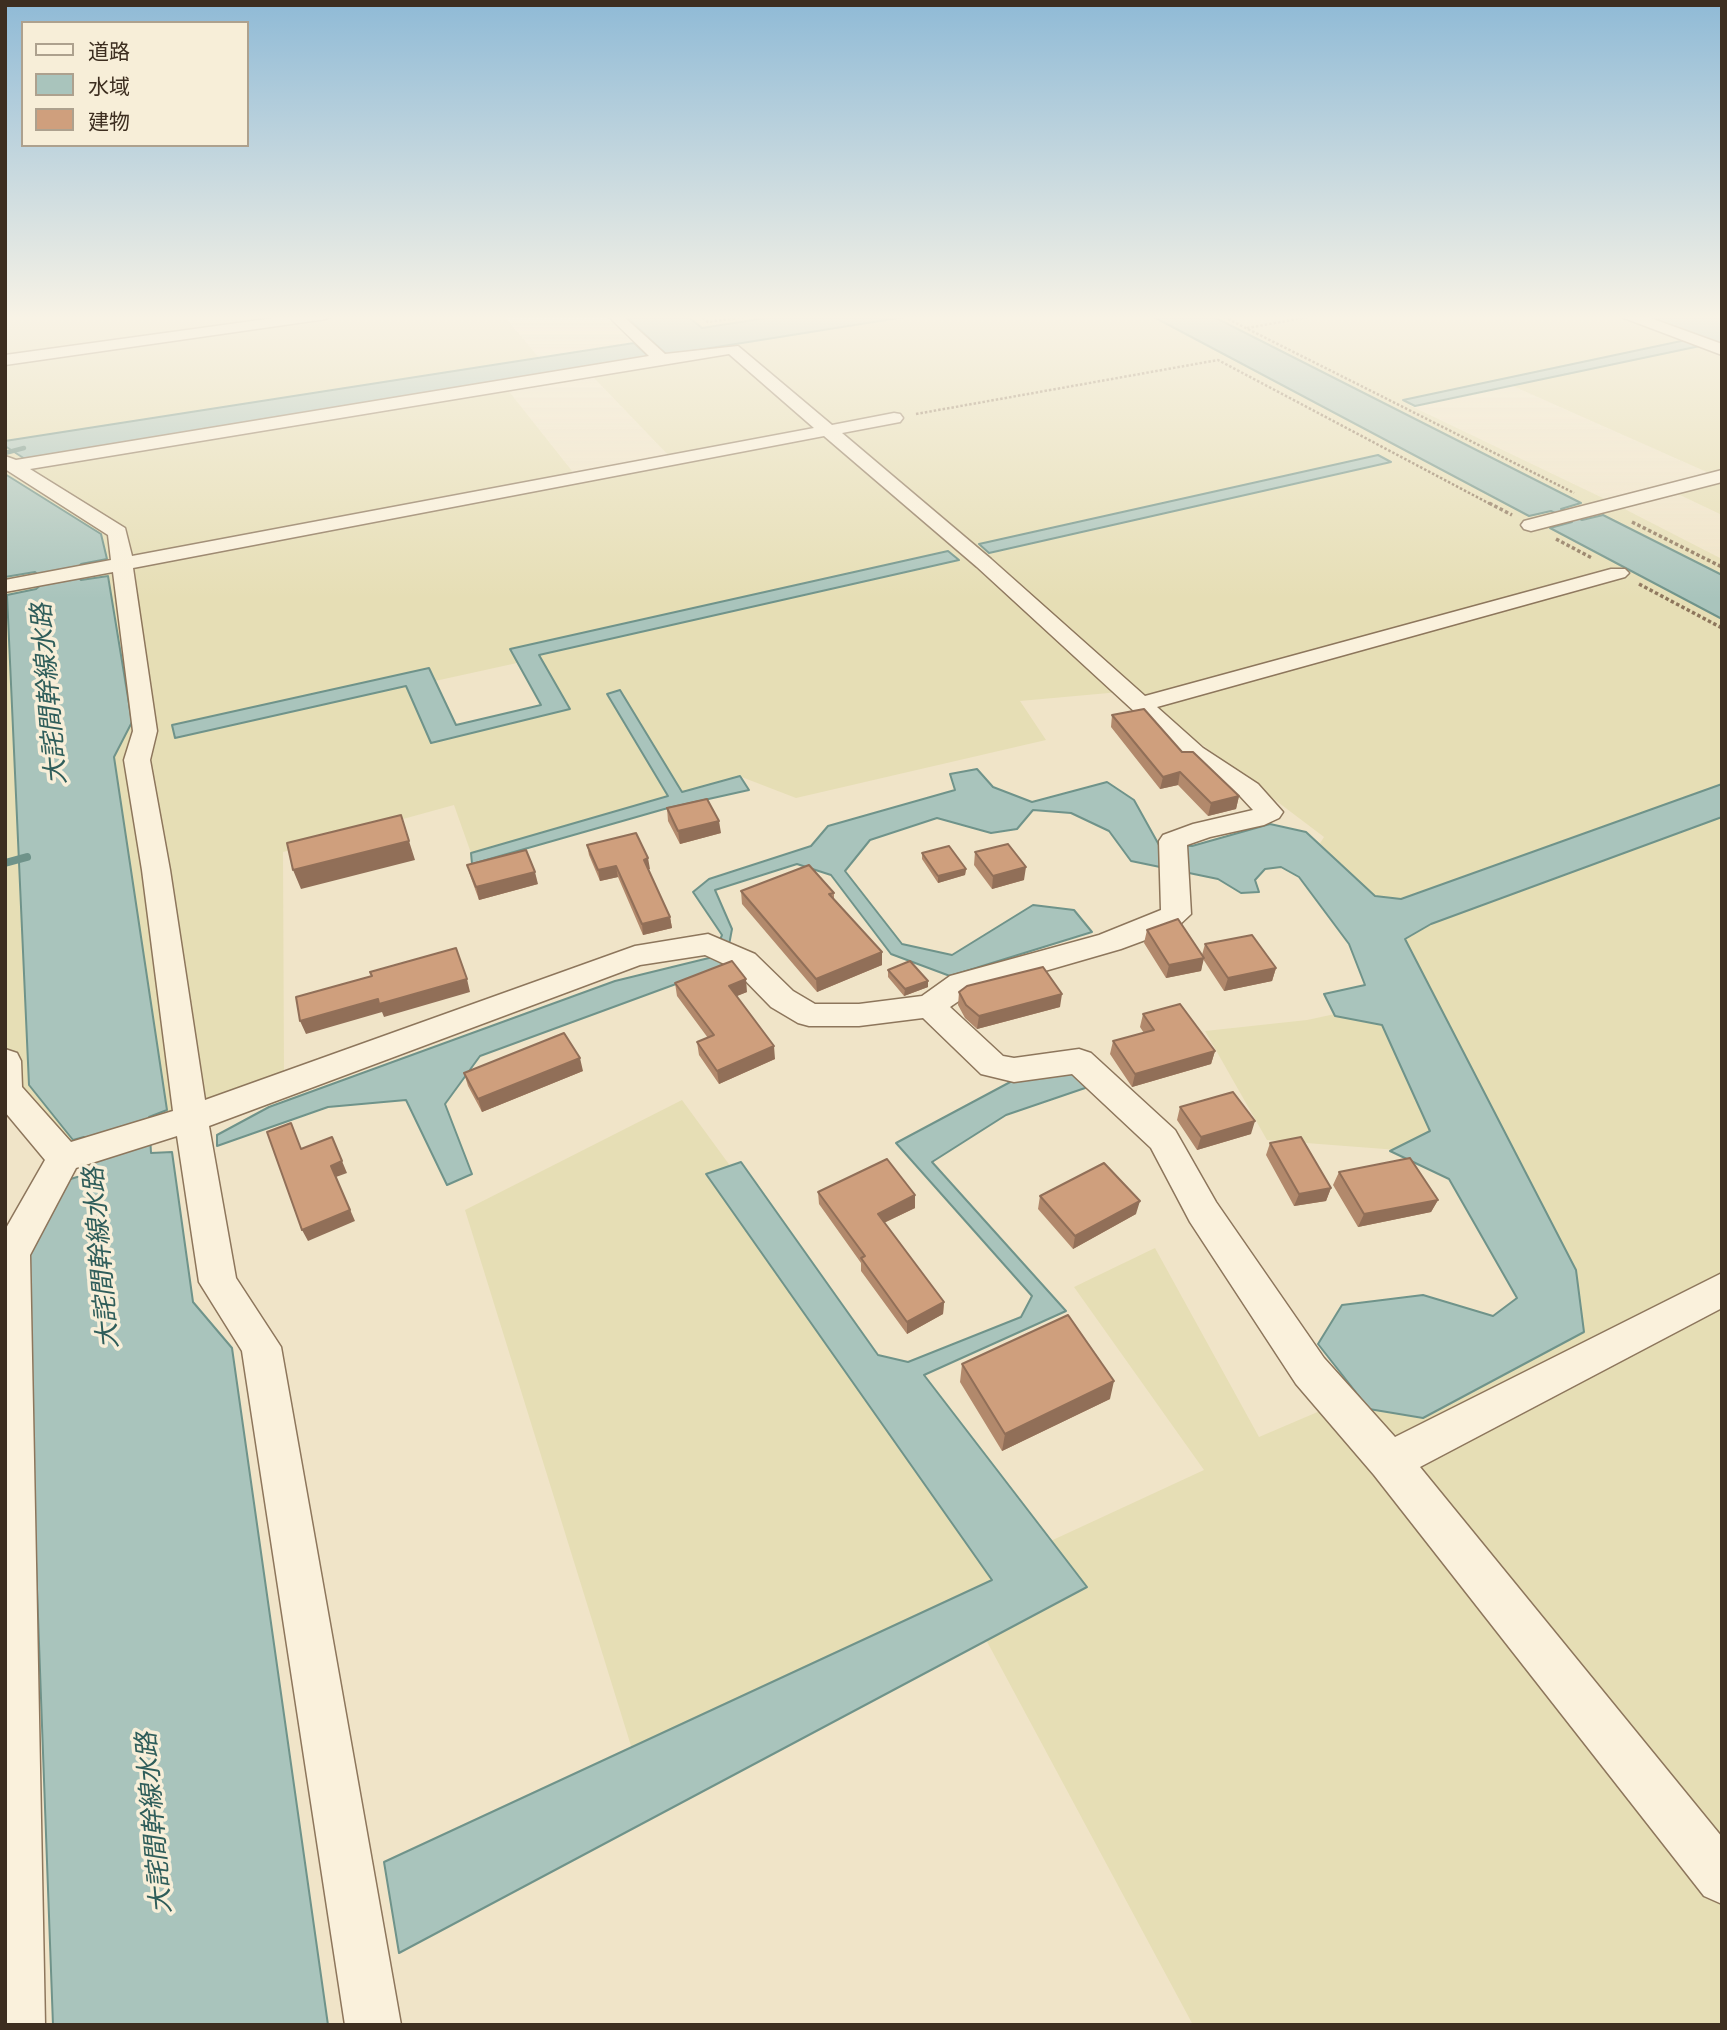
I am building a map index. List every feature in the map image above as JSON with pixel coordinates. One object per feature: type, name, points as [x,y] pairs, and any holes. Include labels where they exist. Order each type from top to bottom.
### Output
[{"type":"street","points":[[10,463],[319,410]]},
{"type":"street","points":[[17,2025],[10,1254],[20,1215],[64,1158],[175,1124],[635,956],[708,944],[744,961],[782,999],[809,1015],[859,1014],[930,1006],[961,984],[1110,942],[1165,922],[1176,914],[1173,841],[1203,830],[1255,819],[1270,812],[1249,790],[1194,753],[984,563],[803,410]]},
{"type":"street","points":[[5,586],[894,418]]},
{"type":"street","points":[[10,463],[115,528],[124,564],[145,731],[137,760],[156,870],[175,1124],[218,1282],[261,1347],[373,2025]]},
{"type":"street","points":[[1531,525],[1722,476]]},
{"type":"street","points":[[1141,704],[1618,573]]},
{"type":"street","points":[[930,1006],[993,1066],[1014,1070],[1079,1061],[1163,1139],[1203,1212],[1310,1371],[1390,1461],[1722,1878]]},
{"type":"street","points":[[5,1061],[6,1090],[64,1158]]},
{"type":"street","points":[[1390,1461],[1722,1289]]},
{"type":"path","points":[[894,418],[940,410]]},
{"type":"path","points":[[1312,410],[1722,628]]},
{"type":"path","points":[[1409,410],[1722,567]]},
{"type":"shaded area","points":[[5,410],[523,410],[576,476],[671,458],[625,410],[1419,410],[1609,501],[1722,559],[1722,2025],[1193,2025],[970,1610],[636,1762],[465,1210],[682,1100],[1016,1557],[1204,1470],[1074,1287],[1155,1248],[1259,1437],[1552,1312],[1450,1154],[1267,1140],[1205,1031],[1307,1020],[1400,1000],[1309,861],[1324,837],[1131,691],[1020,701],[1046,740],[796,798],[739,776],[471,853],[454,805],[283,852],[284,1076],[68,1148],[5,1085]],"holes":[[[517,663],[541,705],[456,725],[435,681]]]},
{"type":"shaded area","points":[[1566,410],[1722,410],[1722,515],[1663,487],[1709,473]]},
{"type":"water","points":[[206,410],[330,410],[25,459],[5,446],[5,441]]},
{"type":"water","points":[[1329,410],[1397,410],[1581,503],[1561,509],[1582,520],[1603,515],[1722,575],[1722,619],[1550,528],[1572,522],[1551,511],[1529,516]]},
{"type":"water","points":[[1378,455],[1391,462],[989,553],[979,544]]},
{"type":"water","points":[[5,474],[101,534],[107,559],[81,564],[77,569],[39,576],[35,572],[5,577]]},
{"type":"water","points":[[948,551],[959,560],[539,655],[570,709],[431,743],[406,686],[175,738],[172,725],[429,668],[456,725],[541,705],[510,649]]},
{"type":"water","name":"大詫間幹線水路","points":[[108,576],[132,722],[114,757],[167,1110],[149,1117],[151,1153],[172,1152],[193,1302],[232,1348],[328,2025],[53,2025],[25,1262],[64,1181],[87,1174],[84,1137],[73,1140],[29,1085],[7,595],[78,577],[81,580]]},
{"type":"water","points":[[620,690],[682,792],[740,776],[749,790],[668,808],[472,864],[471,853],[668,796],[607,694]]},
{"type":"water","points":[[977,769],[993,787],[1032,802],[1107,782],[1134,800],[1159,845],[1192,846],[1270,824],[1306,832],[1375,896],[1401,899],[1722,784],[1722,817],[1431,924],[1405,939],[1576,1270],[1584,1332],[1423,1418],[1369,1409],[1318,1344],[1342,1305],[1423,1295],[1493,1316],[1517,1298],[1449,1179],[1390,1151],[1430,1131],[1382,1025],[1335,1016],[1324,994],[1365,985],[1349,944],[1299,877],[1281,867],[1265,869],[1255,880],[1259,892],[1241,893],[1218,879],[1131,861],[1109,831],[1071,813],[1033,810],[1017,829],[991,833],[937,818],[870,840],[845,871],[902,944],[952,955],[1033,905],[1074,910],[1092,932],[950,976],[891,954],[831,875],[797,864],[715,890],[732,929],[725,966],[480,1056],[445,1104],[472,1174],[447,1185],[406,1100],[328,1107],[217,1146],[217,1135],[269,1107],[615,981],[713,957],[722,935],[693,892],[709,879],[811,846],[828,826],[955,790],[950,774]]},
{"type":"water","points":[[1073,1072],[1091,1086],[1006,1115],[932,1162],[1066,1311],[924,1375],[1087,1587],[399,1953],[384,1862],[992,1580],[706,1174],[741,1162],[878,1355],[908,1362],[1021,1317],[1032,1296],[896,1143],[1014,1080]]},
{"type":"building","points":[[1144,709],[1182,752],[1193,752],[1239,796],[1211,803],[1180,772],[1163,777],[1112,715]]},
{"type":"building","points":[[707,799],[719,821],[678,831],[667,808]]},
{"type":"building","points":[[401,815],[409,841],[293,870],[287,843]]},
{"type":"building","points":[[636,833],[648,858],[644,860],[670,917],[642,924],[616,866],[598,870],[587,845]]},
{"type":"building","points":[[1008,844],[1026,867],[993,876],[975,852]]},
{"type":"building","points":[[949,846],[966,869],[938,876],[922,853]]},
{"type":"building","points":[[526,850],[535,872],[476,887],[467,865]]},
{"type":"building","points":[[809,865],[834,893],[829,894],[882,952],[816,979],[741,891]]},
{"type":"building","points":[[1178,919],[1204,958],[1169,965],[1147,930]]},
{"type":"building","points":[[1252,935],[1276,968],[1228,978],[1205,944]]},
{"type":"building","points":[[456,948],[467,979],[379,1004],[378,999],[300,1021],[296,997],[372,976],[370,972]]},
{"type":"building","points":[[732,961],[746,979],[729,986],[774,1046],[717,1071],[697,1042],[714,1035],[675,983]]},
{"type":"building","points":[[910,961],[928,981],[905,989],[888,970]]},
{"type":"building","points":[[1043,967],[1062,994],[979,1016],[966,1005],[959,992],[967,986]]},
{"type":"building","points":[[1180,1004],[1215,1051],[1135,1074],[1113,1041],[1154,1030],[1143,1014]]},
{"type":"building","points":[[564,1033],[580,1058],[478,1099],[464,1073]]},
{"type":"building","points":[[1233,1092],[1255,1121],[1201,1137],[1180,1107]]},
{"type":"building","points":[[291,1123],[301,1149],[332,1137],[342,1161],[331,1166],[350,1210],[302,1230],[267,1132]]},
{"type":"building","points":[[1301,1137],[1331,1188],[1299,1194],[1270,1143]]},
{"type":"building","points":[[1410,1158],[1438,1200],[1364,1214],[1339,1172]]},
{"type":"building","points":[[887,1159],[915,1195],[878,1214],[944,1302],[907,1322],[861,1258],[865,1256],[818,1192]]},
{"type":"building","points":[[1104,1163],[1140,1201],[1075,1236],[1040,1196]]},
{"type":"building","points":[[1068,1315],[1114,1381],[1005,1434],[962,1364]]},
{"type":"waterway","points":[[5,453],[24,448]]},
{"type":"waterway","points":[[5,863],[27,857]]}]
